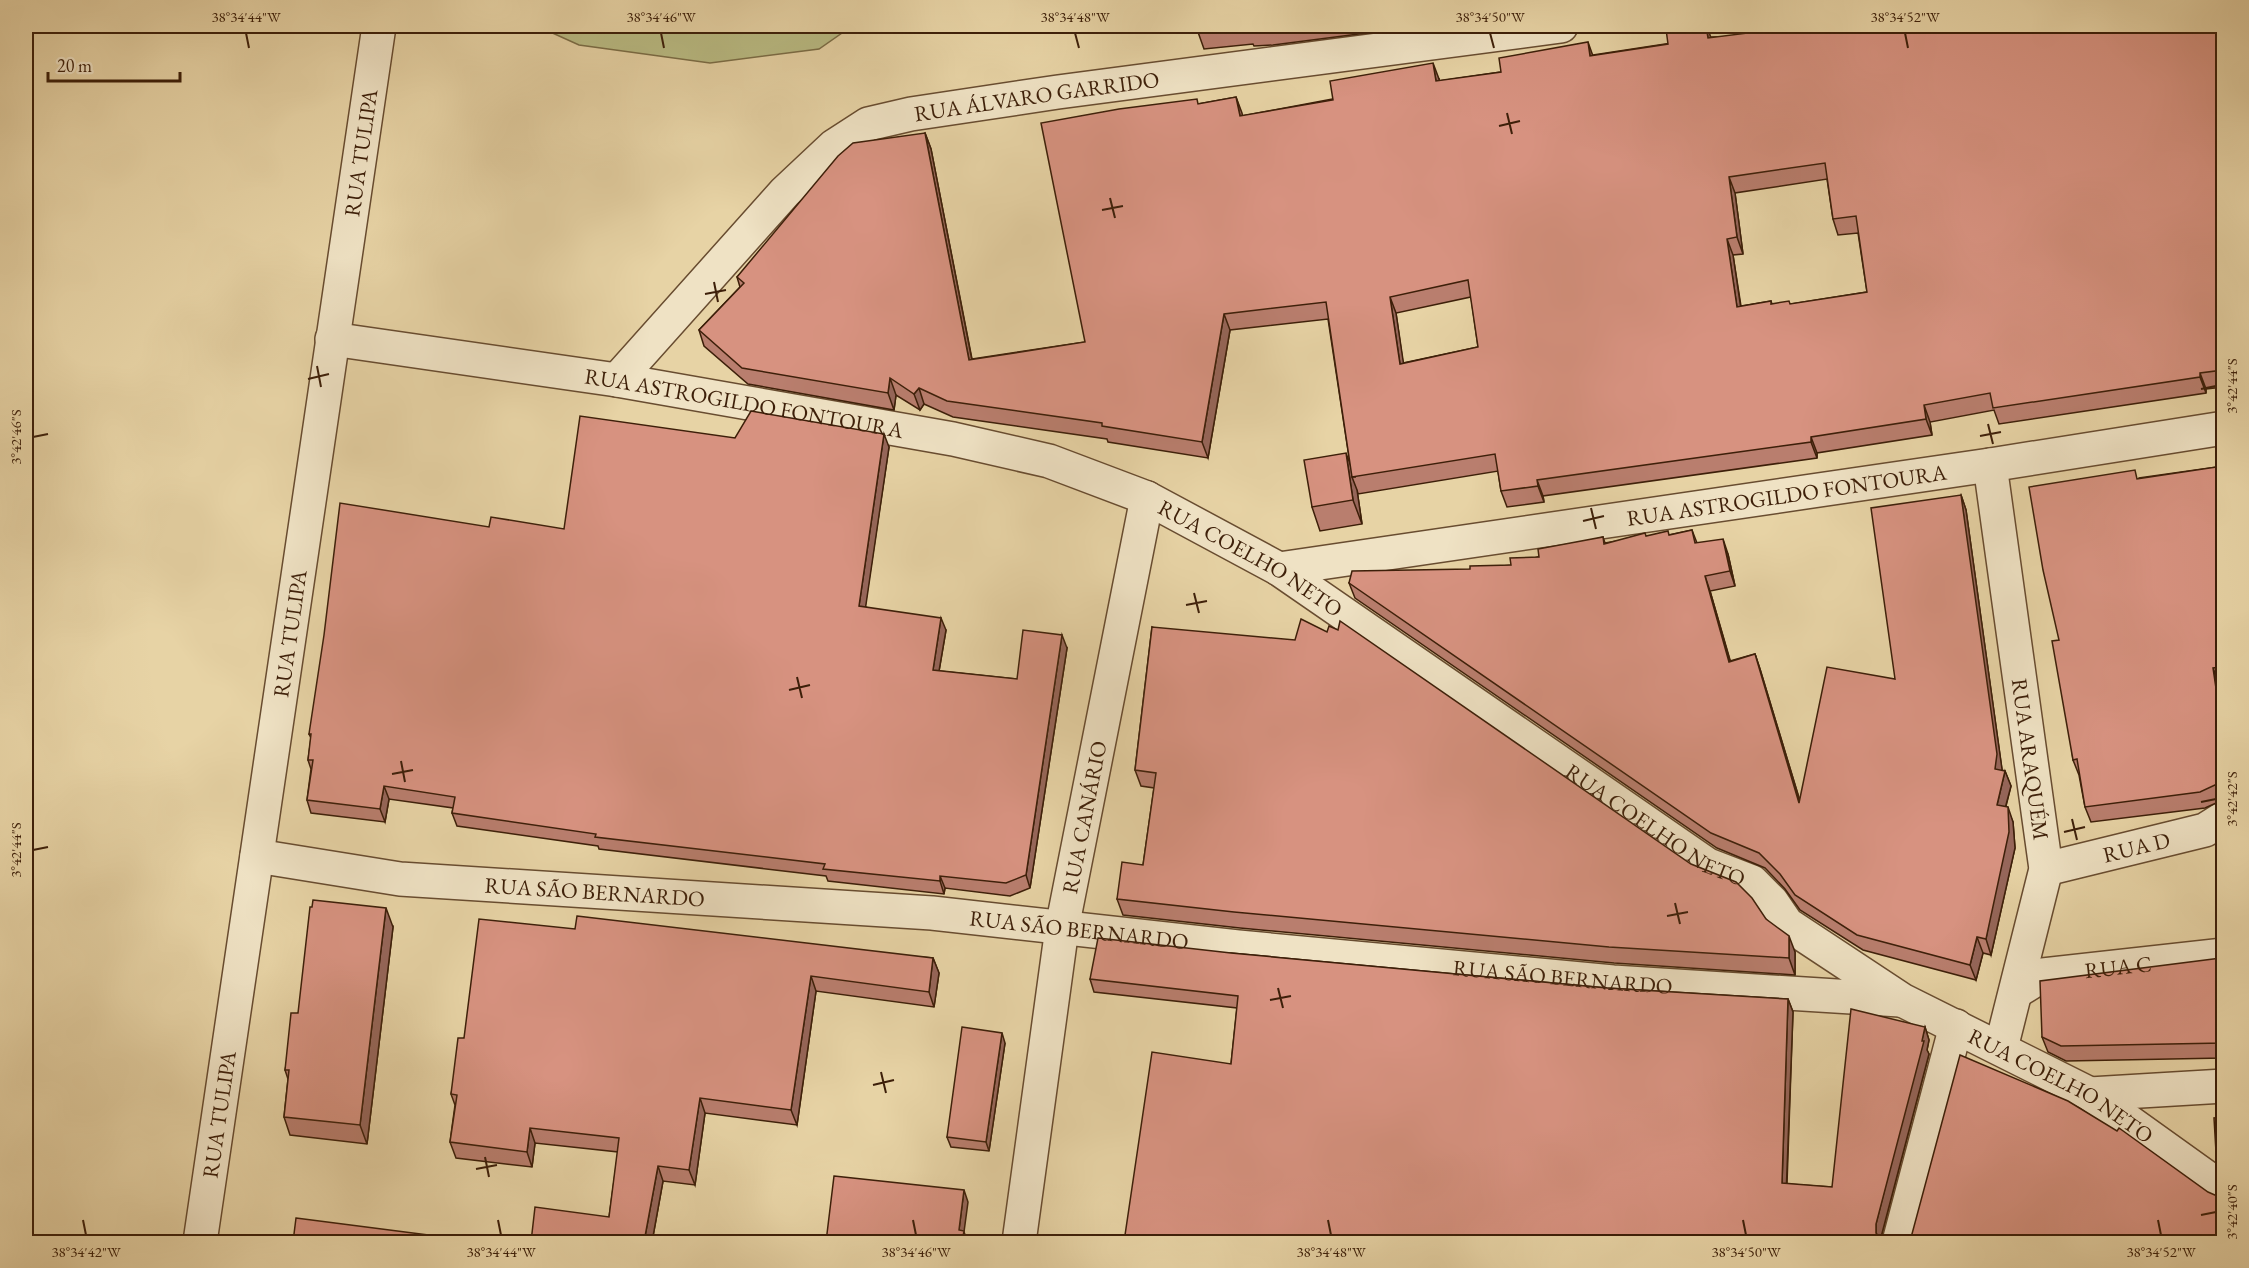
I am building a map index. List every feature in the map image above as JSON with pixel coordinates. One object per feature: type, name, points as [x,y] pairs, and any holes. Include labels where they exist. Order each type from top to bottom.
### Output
[{"type":"street","name":"RUA TULIPA","points":[[200,1242],[379,26]]},
{"type":"street","name":"RUA ÁLVARO GARRIDO","points":[[617,380],[785,192],[834,146],[868,124],[911,114],[1058,92],[1561,26]]},
{"type":"street","name":"RUA ASTROGILDO FONTOURA","points":[[332,339],[617,380],[953,439],[1049,461],[1147,498]]},
{"type":"street","name":"RUA ASTROGILDO FONTOURA","points":[[1279,569],[1990,465],[2223,428]]},
{"type":"street","name":"RUA ARAQUÉM","points":[[1990,465],[2046,868],[2001,1048]]},
{"type":"street","name":"RUA COELHO NETO","points":[[1147,498],[1279,569],[1708,865],[1752,882],[1772,902],[1787,924],[1902,1000],[2090,1094],[2223,1190]]},
{"type":"street","name":"RUA CANÁRIO","points":[[1019,1242],[1062,928],[1147,498]]},
{"type":"street","name":"RUA D","points":[[2046,868],[2205,830],[2223,818]]},
{"type":"street","name":"RUA SÃO BERNARDO","points":[[257,856],[400,879],[932,913],[1238,948],[1613,982],[1902,1000]]},
{"type":"street","name":"RUA C","points":[[2017,991],[2043,975],[2223,955]]},
{"type":"street","points":[[1899,1242],[1956,1026]]},
{"type":"street","points":[[2090,1094],[2223,1086]]},
{"type":"green space","points":[[537,26],[852,26],[819,49],[710,63],[579,45]]},
{"type":"building","points":[[1198,26],[1291,26],[1198,32]]},
{"type":"building","points":[[1706,26],[1708,38],[1803,26],[2223,26],[2223,370],[2200,373],[2200,377],[1993,408],[1990,393],[1924,405],[1926,419],[1811,437],[1811,442],[1537,480],[1538,486],[1501,491],[1495,454],[1352,477],[1326,302],[1224,314],[1202,442],[1102,426],[1102,423],[947,401],[919,388],[914,394],[890,378],[888,393],[742,368],[699,330],[744,283],[737,277],[838,156],[853,143],[925,133],[969,360],[1085,342],[1041,123],[1119,109],[1197,99],[1198,104],[1236,97],[1240,116],[1333,100],[1330,81],[1433,63],[1436,81],[1501,72],[1499,58],[1588,42],[1590,56],[1668,44],[1666,29]],"holes":[[[1825,163],[1833,219],[1856,216],[1867,292],[1790,304],[1789,301],[1771,304],[1771,301],[1737,307],[1727,239],[1737,237],[1729,177]],[[1468,280],[1478,347],[1400,364],[1390,297]]]},
{"type":"building","points":[[751,411],[884,434],[859,606],[941,618],[933,670],[1017,679],[1023,630],[1062,635],[1026,875],[1006,883],[940,876],[940,881],[823,869],[825,864],[595,837],[596,834],[452,813],[455,797],[384,786],[380,809],[307,800],[313,760],[308,760],[311,734],[309,734],[340,503],[489,527],[491,517],[564,529],[580,416],[735,438]]},
{"type":"building","points":[[1346,453],[1353,500],[1312,507],[1304,460]]},
{"type":"building","points":[[2223,466],[2223,667],[2213,668],[2223,736],[2223,785],[2217,784],[2200,792],[2085,807],[2077,759],[2073,760],[2052,641],[2059,640],[2043,570],[2029,487],[2135,470],[2137,479]]},
{"type":"building","points":[[1961,495],[1997,754],[1995,769],[2005,771],[1997,805],[2008,807],[2009,832],[1986,939],[1977,937],[1970,965],[1857,935],[1795,895],[1780,874],[1759,853],[1711,833],[1349,583],[1352,571],[1470,569],[1470,566],[1511,565],[1510,558],[1539,557],[1538,549],[1603,537],[1604,544],[1645,533],[1646,536],[1668,531],[1669,535],[1692,530],[1695,543],[1723,539],[1730,571],[1705,576],[1729,662],[1755,654],[1799,803],[1827,667],[1895,679],[1871,508]]},
{"type":"building","points":[[1301,619],[1327,632],[1329,626],[1338,630],[1340,621],[1691,864],[1736,882],[1752,898],[1766,919],[1789,936],[1789,958],[1609,947],[1117,899],[1122,862],[1143,865],[1156,773],[1135,770],[1152,627],[1295,640]]},
{"type":"building","points":[[313,900],[386,908],[360,1125],[284,1117],[289,1070],[285,1070],[291,1013],[298,1013],[310,907],[312,907]]},
{"type":"building","points":[[577,916],[933,958],[929,992],[811,976],[791,1110],[700,1098],[689,1170],[658,1166],[644,1242],[531,1242],[535,1207],[609,1217],[619,1138],[530,1128],[527,1152],[450,1142],[457,1095],[451,1094],[458,1038],[464,1038],[479,919],[575,929]]},
{"type":"building","points":[[1098,938],[1231,953],[1607,988],[1788,999],[1782,1183],[1832,1187],[1851,1009],[1925,1027],[1922,1041],[1924,1041],[1876,1224],[1876,1233],[1882,1242],[1124,1242],[1152,1052],[1231,1064],[1238,996],[1090,979]]},
{"type":"building","points":[[2223,957],[2223,1043],[2061,1046],[2042,1037],[2040,981]]},
{"type":"building","points":[[962,1027],[1002,1033],[986,1142],[947,1137]]},
{"type":"building","points":[[1960,1055],[2068,1101],[2117,1131],[2119,1128],[2208,1192],[2217,1196],[2223,1195],[2223,1242],[1907,1242],[1912,1234]]},
{"type":"building","points":[[2223,1117],[2223,1158],[2216,1152],[2214,1118]]},
{"type":"building","points":[[834,1176],[964,1190],[959,1230],[964,1231],[962,1242],[826,1242]]},
{"type":"building","points":[[296,1218],[483,1242],[293,1242]]}]
